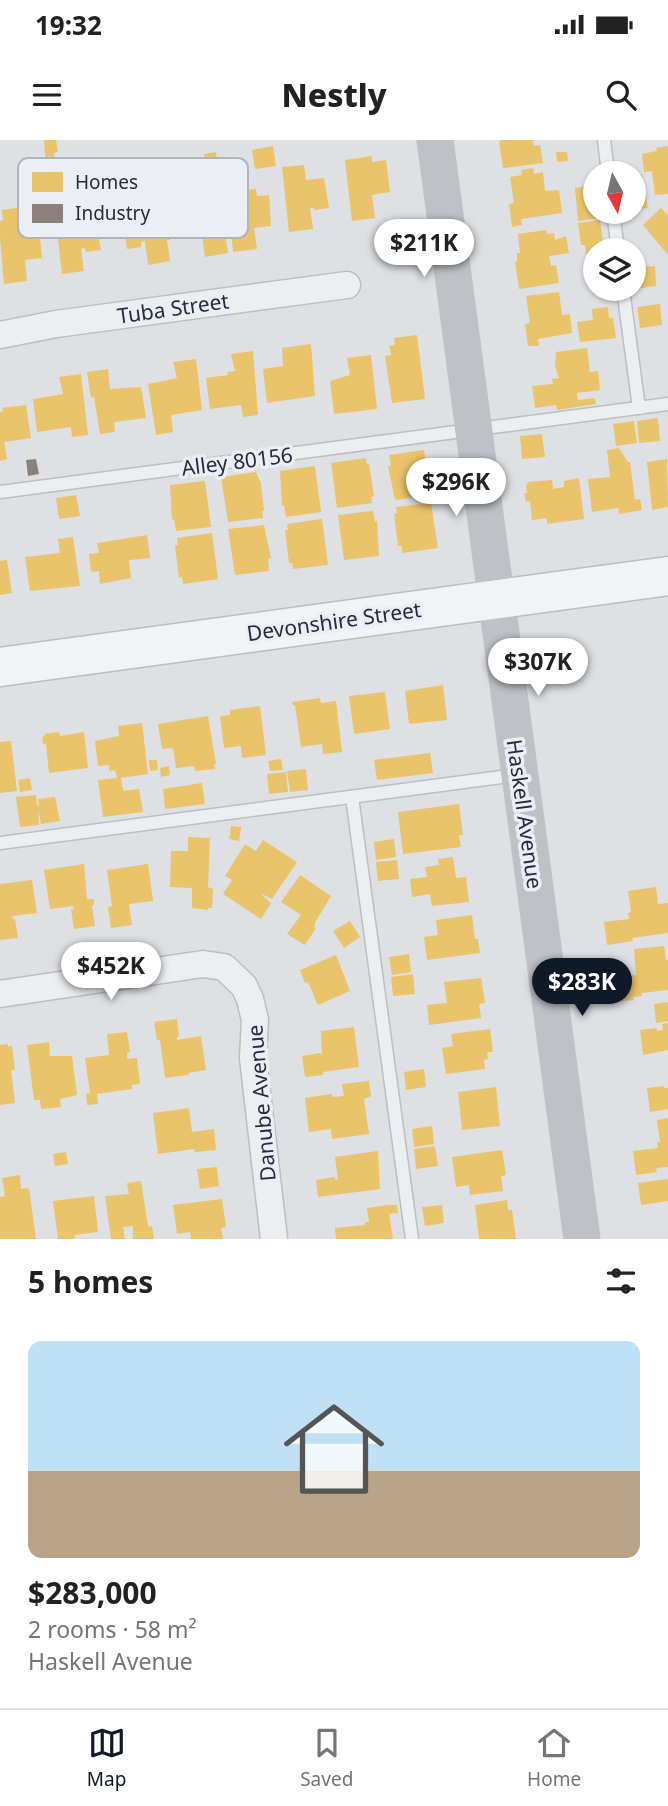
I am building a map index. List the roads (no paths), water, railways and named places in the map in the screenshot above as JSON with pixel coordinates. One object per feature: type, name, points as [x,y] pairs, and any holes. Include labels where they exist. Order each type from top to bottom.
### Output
[{"type":"main road","name":"Haskell Avenue","points":[[435,140],[582,1239]]},
{"type":"main road","name":"Devonshire Street","points":[[0,667],[668,576]]},
{"type":"street","name":"Tuba Street","points":[[0,335],[56,324],[347,285]]},
{"type":"street","name":"Danube Avenue","points":[[0,993],[203,964],[224,967],[231,973],[244,986],[255,1020],[253,1058],[274,1239]]},
{"type":"lane","points":[[604,140],[607,161]]},
{"type":"lane","points":[[625,301],[639,408]]},
{"type":"lane","name":"Alley 80156","points":[[0,492],[668,404]]},
{"type":"lane","points":[[0,844],[519,774]]},
{"type":"lane","points":[[352,797],[412,1239]]}]
